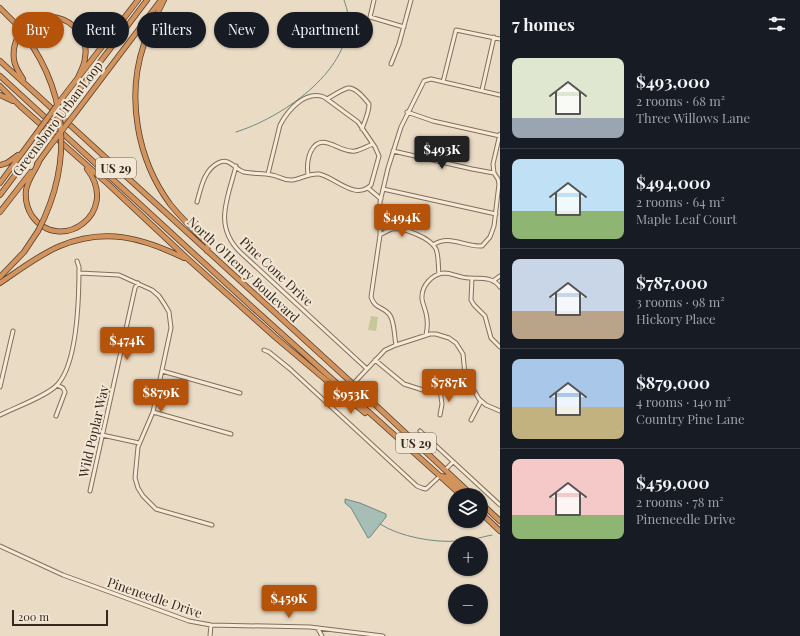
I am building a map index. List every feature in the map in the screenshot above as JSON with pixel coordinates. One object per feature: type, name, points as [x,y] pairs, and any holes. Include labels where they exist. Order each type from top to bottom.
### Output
[{"type":"highway","points":[[0,182],[138,0]]},
{"type":"highway","name":"Greensboro Urban Loop","points":[[0,195],[147,0]]},
{"type":"highway","name":"Greensboro Urban Loop","points":[[0,212],[161,0]]},
{"type":"highway","points":[[164,0],[150,27],[140,55],[135,96],[137,126],[145,157],[158,185],[180,215],[208,244],[208,251]]},
{"type":"highway","points":[[0,8],[16,24],[32,45],[44,66],[54,91],[61,124],[61,159],[57,182],[50,207],[38,231],[24,252],[0,277]]},
{"type":"highway","points":[[26,84],[16,66],[14,55],[15,45],[19,35],[25,27],[34,20],[43,17],[53,17],[68,22],[82,36],[86,57],[77,80]]},
{"type":"highway","name":"North O'Henry Boulevard","points":[[0,61],[464,488]]},
{"type":"highway","name":"North O'Henry Boulevard","points":[[0,76],[453,488]]},
{"type":"highway","points":[[0,86],[20,106],[108,184],[275,338],[391,432]]},
{"type":"highway","points":[[0,95],[10,99],[20,106]]},
{"type":"highway","points":[[0,165],[11,161],[25,148]]},
{"type":"highway","points":[[39,162],[27,185],[26,203],[30,212],[40,224],[60,231],[74,229],[83,224],[93,213],[96,204],[97,190],[94,180],[81,161]]},
{"type":"highway","points":[[0,283],[60,246],[88,238],[113,237],[137,239],[159,246],[189,260]]},
{"type":"highway","points":[[440,476],[447,477],[460,488]]},
{"type":"highway","points":[[488,510],[500,520]]},
{"type":"highway","points":[[488,520],[500,531]]},
{"type":"street","points":[[374,0],[370,17],[404,27]]},
{"type":"street","points":[[391,64],[399,44],[411,0]]},
{"type":"street","points":[[443,82],[456,30],[500,38]]},
{"type":"street","points":[[482,90],[494,38]]},
{"type":"street","points":[[396,345],[391,318],[386,312],[376,306],[371,297],[379,250],[381,199],[401,127],[407,112],[424,81],[431,79],[500,95]]},
{"type":"street","points":[[327,99],[348,88],[353,89],[362,96],[369,104],[369,113],[362,129]]},
{"type":"street","points":[[197,202],[202,182],[209,170],[217,163],[224,161],[230,162],[243,172],[257,174],[268,174],[272,174],[285,179],[293,180],[318,174],[327,176],[339,184],[358,190],[368,188],[371,185],[379,156],[373,144],[358,122],[321,95],[312,96],[303,99],[296,104],[283,119],[280,125],[268,174]]},
{"type":"street","points":[[407,112],[433,121],[500,135],[493,164],[494,173],[499,184],[496,214],[491,236],[482,246],[445,240],[438,241],[433,245]]},
{"type":"street","points":[[308,176],[306,166],[310,153],[314,146],[318,143],[329,143],[348,151],[355,151],[373,144]]},
{"type":"street","points":[[394,151],[494,173]]},
{"type":"street","name":"Pine Cone Drive","points":[[236,166],[224,218],[226,233],[232,243],[366,368]]},
{"type":"street","points":[[368,188],[381,199]]},
{"type":"street","points":[[383,189],[496,214]]},
{"type":"street","points":[[380,235],[389,229],[397,229],[419,235],[429,241],[433,245],[437,255],[439,274]]},
{"type":"street","points":[[0,415],[49,391],[57,385],[64,373],[73,344],[78,305],[79,264],[77,261]]},
{"type":"street","points":[[79,273],[118,275],[138,283],[152,290],[159,296],[168,312],[171,328],[153,412],[139,443],[136,463],[138,488],[143,496],[156,508],[165,512],[212,525]]},
{"type":"street","points":[[426,335],[428,321],[422,300],[423,290],[428,282],[439,274],[485,278],[493,281],[500,287]]},
{"type":"street","points":[[493,281],[500,276]]},
{"type":"street","points":[[472,278],[471,300],[485,316],[491,338],[500,347]]},
{"type":"street","name":"Wild Poplar Way","points":[[90,491],[138,283]]},
{"type":"street","points":[[0,387],[13,331]]},
{"type":"street","points":[[353,384],[366,368],[385,350],[426,335],[442,335],[456,343],[463,354],[465,375],[480,400],[490,408],[500,411]]},
{"type":"street","points":[[264,350],[269,352],[290,370],[420,488],[428,488],[440,476]]},
{"type":"street","points":[[375,360],[404,384],[426,391],[440,390],[467,378]]},
{"type":"street","points":[[162,371],[240,393]]},
{"type":"street","points":[[56,416],[65,392],[63,388],[57,385]]},
{"type":"street","points":[[440,390],[442,404],[440,415]]},
{"type":"street","points":[[471,420],[480,400]]},
{"type":"street","points":[[153,412],[231,434]]},
{"type":"street","points":[[420,431],[500,505]]},
{"type":"street","points":[[102,435],[139,443]]},
{"type":"street","points":[[445,470],[453,462]]},
{"type":"street","name":"Pineneedle Drive","points":[[0,546],[64,576],[189,621],[211,625],[318,628],[383,636]]},
{"type":"street","points":[[210,636],[211,625]]},
{"type":"street","points":[[318,628],[322,636]]},
{"type":"green space","points":[[371,316],[378,317],[376,331],[368,330]]},
{"type":"shaded area","points":[[345,499],[360,503],[386,514],[386,517],[370,537],[368,538],[351,508],[345,503]]},
{"type":"waterway","points":[[236,132],[272,116],[291,104],[309,91],[324,75],[337,58],[345,40],[348,18],[344,0]]},
{"type":"waterway","points":[[380,524],[388,529],[407,536],[428,540],[467,540],[492,535]]}]
